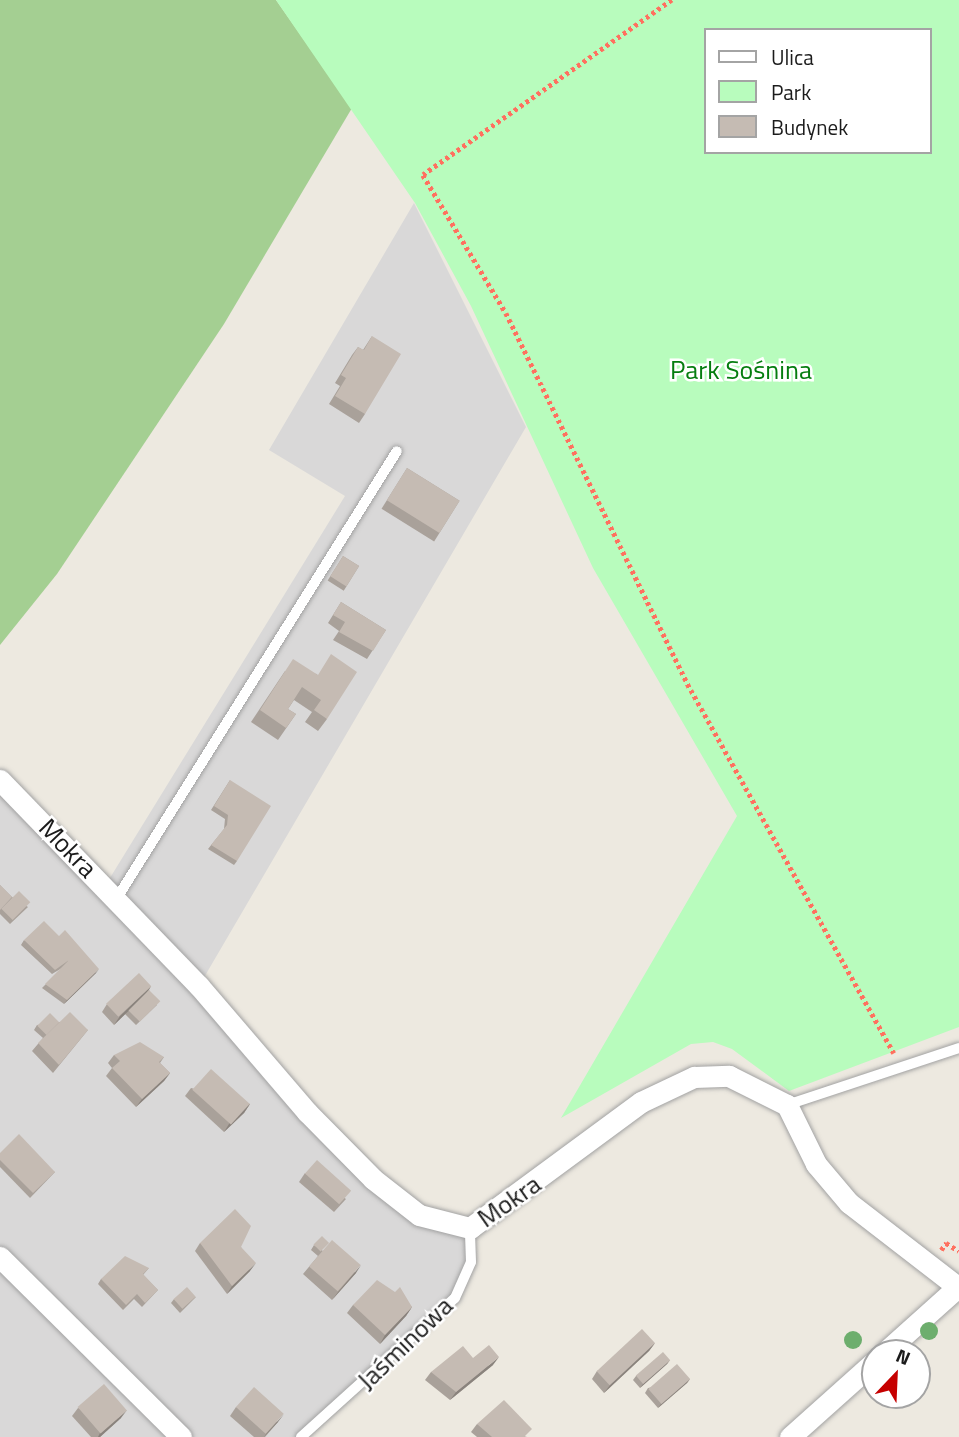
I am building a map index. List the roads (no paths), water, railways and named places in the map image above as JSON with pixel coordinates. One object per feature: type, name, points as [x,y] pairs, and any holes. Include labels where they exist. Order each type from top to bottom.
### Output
[{"type":"street","name":"Mokra","points":[[0,780],[117,898],[373,1179],[419,1215],[470,1228],[641,1102],[694,1077],[729,1076],[787,1105]]},
{"type":"street","points":[[787,1105],[816,1164],[849,1203],[959,1287],[900,1339]]},
{"type":"street","points":[[0,1257],[181,1437]]},
{"type":"street","points":[[790,1437],[861,1374]]},
{"type":"lane","points":[[117,898],[397,452]]},
{"type":"lane","points":[[787,1105],[959,1048]]},
{"type":"lane","name":"Jaśminowa","points":[[301,1437],[455,1298],[471,1262],[470,1228]]},
{"type":"park label","name":"Park Sośnina","points":[[741,370]]}]
